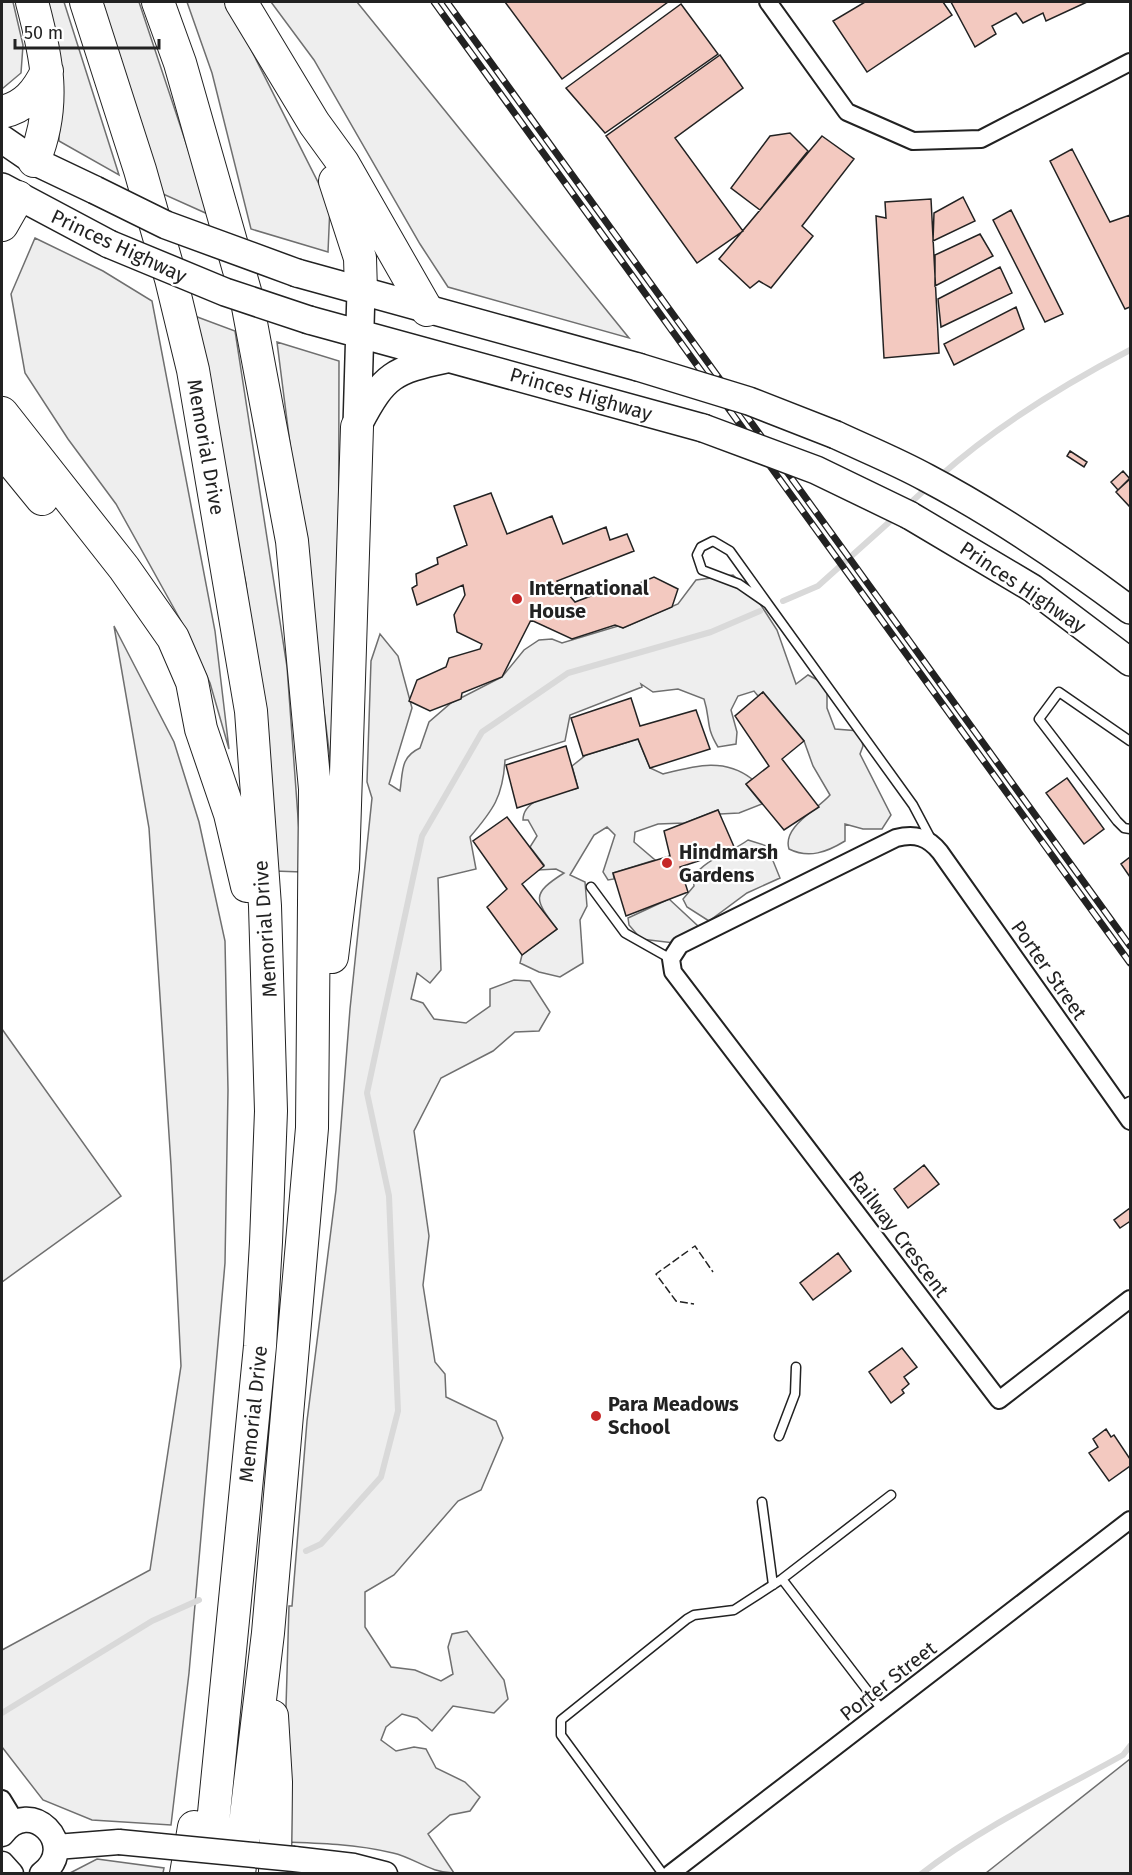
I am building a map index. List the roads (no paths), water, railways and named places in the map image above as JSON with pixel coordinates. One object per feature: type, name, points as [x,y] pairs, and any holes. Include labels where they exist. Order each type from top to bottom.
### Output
[{"type":"highway","points":[[32,2],[47,71],[49,93],[43,139],[34,160]]},
{"type":"highway","name":"Memorial Drive","points":[[86,2],[137,159],[171,279],[193,370],[251,711],[271,1023],[271,1111],[260,1346],[208,1874]]},
{"type":"highway","name":"Memorial Drive","points":[[158,2],[180,63],[245,291],[292,541],[315,789],[312,1128],[268,1633],[239,1874]]},
{"type":"highway","points":[[240,2],[314,123],[343,163],[426,310]]},
{"type":"highway","points":[[2,112],[24,103],[34,94],[47,71]]},
{"type":"highway","points":[[314,123],[350,218],[360,258],[361,291]]},
{"type":"highway","points":[[2,225],[10,192]]},
{"type":"highway","points":[[2,413],[162,619],[192,682],[201,729],[227,803],[244,866],[271,1023]]},
{"type":"highway","points":[[312,1128],[343,868],[357,427]]},
{"type":"highway","points":[[2,450],[83,549],[145,633],[201,729]]},
{"type":"highway","points":[[186,1874],[231,1628]]},
{"type":"highway","points":[[268,1633],[276,1782],[285,1866]]},
{"type":"main road","name":"Princes Highway","points":[[2,139],[34,160],[166,225],[297,273],[638,367],[749,401],[836,435],[927,478],[976,507],[1066,562],[1131,610]]},
{"type":"main road","points":[[10,192],[34,160]]},
{"type":"main road","name":"Princes Highway","points":[[10,192],[109,244],[225,292],[309,320],[703,428],[816,470],[909,515],[1032,588],[1131,662]]},
{"type":"main road","points":[[357,427],[361,291]]},
{"type":"main road","points":[[357,427],[372,399],[393,375],[412,366],[450,358]]},
{"type":"main road","points":[[9,1828],[25,1820],[43,1824],[54,1838],[56,1847],[51,1865],[42,1874]]},
{"type":"main road","points":[[56,1847],[118,1842],[285,1866],[354,1866],[386,1874]]},
{"type":"street","points":[[768,2],[848,112],[913,141],[981,139],[1131,62]]},
{"type":"street","points":[[671,958],[680,945],[896,838],[913,835],[933,844]]},
{"type":"street","name":"Porter Street","points":[[933,844],[1125,1104],[1131,1121]]},
{"type":"street","name":"Railway Crescent","points":[[671,958],[674,972],[999,1400],[1131,1299]]},
{"type":"street","name":"Porter Street","points":[[670,1874],[1128,1528]]},
{"type":"street","points":[[2,1799],[9,1828]]},
{"type":"lane","points":[[768,604],[739,584],[702,570],[697,555],[701,547],[713,541],[727,547],[913,805],[933,844]]},
{"type":"lane","points":[[1131,741],[1059,692],[1039,719],[1117,821],[1124,828],[1131,829]]},
{"type":"lane","points":[[591,887],[625,933],[671,958]]},
{"type":"lane","points":[[779,1436],[795,1394],[796,1367]]},
{"type":"lane","points":[[663,1874],[561,1735],[561,1720],[687,1619],[694,1615],[734,1610],[782,1579],[891,1495]]},
{"type":"lane","points":[[762,1502],[773,1585]]},
{"type":"lane","points":[[782,1579],[884,1711]]},
{"type":"waterway","points":[[939,477],[983,441],[1031,408],[1080,377],[1130,350]]},
{"type":"waterway","points":[[908,505],[929,486]]},
{"type":"waterway","points":[[783,601],[818,586],[896,516]]},
{"type":"waterway","points":[[306,1551],[321,1544],[381,1477],[398,1411],[389,1196],[367,1093],[422,836],[482,732],[568,673],[711,632],[760,611]]},
{"type":"waterway","points":[[2,1713],[152,1621],[199,1600]]},
{"type":"waterway","points":[[921,1874],[994,1825],[1123,1755],[1130,1746]]},
{"type":"railway","points":[[434,2],[1130,963]]},
{"type":"railway","points":[[447,2],[1130,946]]},
{"type":"place","name":"International House","points":[[517,599]]},
{"type":"place","name":"Hindmarsh Gardens","points":[[667,863]]},
{"type":"place","name":"Para Meadows School","points":[[596,1416]]}]
